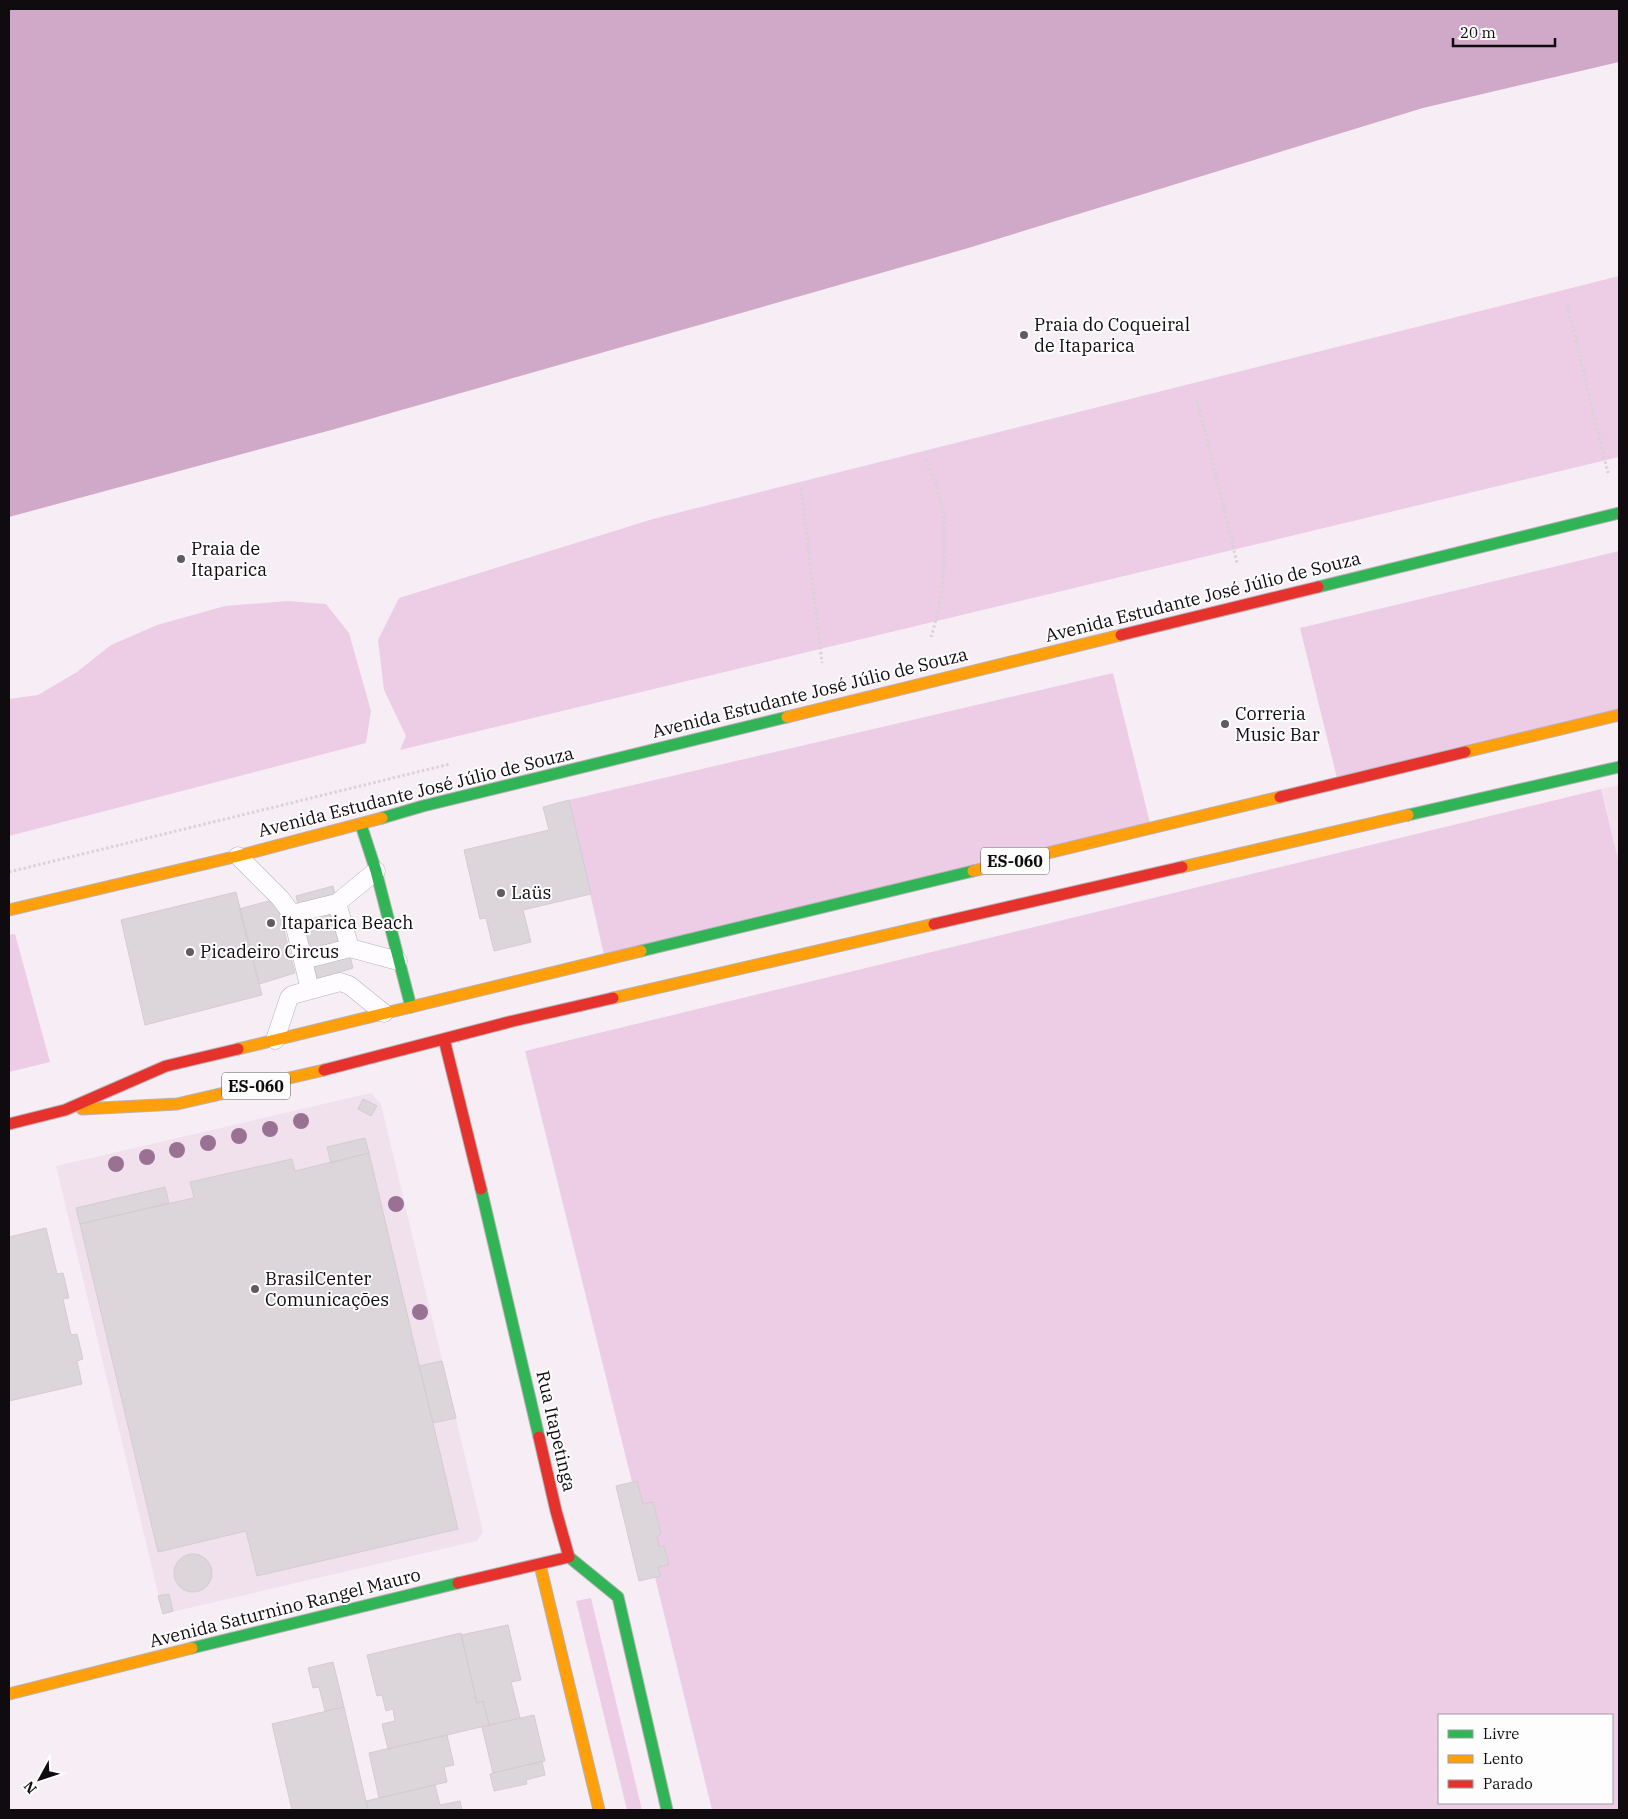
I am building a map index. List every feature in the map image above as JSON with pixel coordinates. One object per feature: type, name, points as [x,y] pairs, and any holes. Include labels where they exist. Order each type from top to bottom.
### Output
[{"type":"main road","name":"Avenida Estudante José Júlio de Souza","points":[[9,910],[238,856],[361,825],[423,806],[1619,513]]},
{"type":"main road","name":"ES-060","points":[[9,1124],[64,1110],[166,1066],[1619,715]]},
{"type":"main road","name":"ES-060","points":[[64,1110],[178,1104],[325,1070],[552,1012],[1619,767]]},
{"type":"main road","points":[[361,825],[376,871],[411,1007]]},
{"type":"main road","name":"Rua Itapetinga","points":[[444,1039],[498,1256],[556,1511],[570,1557]]},
{"type":"main road","points":[[570,1557],[618,1597],[667,1810]]},
{"type":"main road","name":"Avenida Saturnino Rangel Mauro","points":[[9,1694],[314,1617],[570,1557]]},
{"type":"main road","points":[[540,1564],[599,1810]]},
{"type":"lane","points":[[238,856],[280,898],[292,914],[310,990]]},
{"type":"lane","points":[[292,914],[338,903],[376,871]]},
{"type":"lane","points":[[338,903],[350,948]]},
{"type":"lane","points":[[303,960],[350,948],[398,961]]},
{"type":"lane","points":[[274,1040],[289,998],[296,994],[340,982],[345,983],[384,1014]]},
{"type":"path","points":[[1568,306],[1608,473]]},
{"type":"path","points":[[1197,400],[1237,562]]},
{"type":"path","points":[[926,459],[936,485],[944,524],[943,589],[931,637]]},
{"type":"path","points":[[802,488],[822,663]]},
{"type":"shaded area","points":[[9,9],[1619,9],[1619,62],[1423,108],[965,249],[335,429],[9,517]]},
{"type":"shaded area","points":[[1619,276],[1619,457],[400,750],[406,736],[384,690],[378,640],[399,598],[653,519]]},
{"type":"shaded area","points":[[1619,551],[1619,711],[1337,778],[1300,628]]},
{"type":"shaded area","points":[[288,601],[326,604],[349,633],[371,711],[366,743],[9,836],[9,699],[38,695],[77,672],[111,645],[157,625],[225,606]]},
{"type":"shaded area","points":[[1113,673],[1150,823],[604,955],[569,800]]},
{"type":"shaded area","points":[[1619,785],[1619,863],[1601,789]]},
{"type":"shaded area","points":[[1601,789],[1619,863],[1619,1810],[712,1810],[655,1577],[661,1576],[658,1567],[668,1565],[664,1546],[659,1547],[657,1536],[661,1534],[653,1502],[643,1504],[637,1481],[632,1482],[525,1051]]},
{"type":"shaded area","points":[[15,934],[50,1062],[9,1072],[9,935]]},
{"type":"shaded area","name":"BrasilCenter Comunicações","points":[[371,1093],[381,1104],[483,1532],[477,1541],[163,1614],[56,1166]]},
{"type":"shaded area","points":[[591,1598],[642,1810],[627,1810],[576,1601]]},
{"type":"building","points":[[569,800],[591,894],[523,910],[531,942],[494,951],[486,918],[480,919],[464,850],[549,830],[543,807]]},
{"type":"building","points":[[333,886],[353,968],[317,979],[296,896]]},
{"type":"building","name":"Picadeiro Circus","points":[[236,892],[262,995],[145,1025],[121,920]]},
{"type":"building","points":[[276,899],[295,973],[259,984],[239,909]]},
{"type":"building","points":[[363,1099],[377,1106],[371,1116],[358,1109]]},
{"type":"building","points":[[365,1138],[369,1153],[331,1163],[327,1147]]},
{"type":"building","name":"BrasilCenter Comunicações","points":[[369,1153],[458,1529],[257,1576],[246,1531],[158,1552],[80,1224],[194,1198],[190,1182],[292,1159],[295,1171]]},
{"type":"building","points":[[165,1187],[169,1203],[80,1224],[76,1208]]},
{"type":"building","points":[[46,1228],[57,1274],[63,1273],[69,1298],[63,1299],[71,1335],[77,1334],[83,1359],[77,1361],[82,1384],[9,1401],[9,1237]]},
{"type":"building","points":[[442,1361],[456,1418],[433,1423],[419,1366]]},
{"type":"building","points":[[637,1481],[643,1504],[653,1502],[661,1534],[657,1536],[659,1547],[664,1546],[669,1565],[658,1567],[661,1576],[639,1581],[616,1486]]},
{"type":"building","points":[[193,1554],[207,1559],[212,1573],[207,1587],[193,1592],[179,1587],[174,1573],[179,1559]]},
{"type":"building","points":[[169,1594],[173,1611],[163,1614],[158,1596]]},
{"type":"building","points":[[508,1625],[521,1680],[511,1682],[520,1718],[489,1725],[483,1701],[477,1703],[461,1635]]},
{"type":"building","points":[[461,1633],[477,1703],[483,1701],[489,1725],[388,1749],[382,1724],[395,1721],[393,1709],[386,1711],[382,1695],[377,1696],[367,1655]]},
{"type":"building","points":[[333,1662],[344,1707],[325,1711],[319,1687],[313,1688],[308,1668]]},
{"type":"building","points":[[344,1707],[368,1810],[292,1810],[272,1724]]},
{"type":"building","points":[[534,1715],[545,1761],[493,1773],[482,1727]]},
{"type":"building","points":[[447,1735],[454,1765],[444,1767],[447,1782],[379,1798],[369,1753]]},
{"type":"building","points":[[542,1761],[545,1775],[526,1780],[527,1784],[494,1791],[490,1774]]},
{"type":"building","points":[[435,1785],[440,1805],[460,1801],[462,1810],[368,1810],[366,1801]]},
{"type":"traffic: fast","points":[[1318,587],[1619,513]]},
{"type":"traffic: fast","points":[[382,818],[423,806],[787,717]]},
{"type":"traffic: fast","points":[[1408,815],[1619,767]]},
{"type":"traffic: fast","points":[[361,825],[376,871],[411,1007]]},
{"type":"traffic: fast","points":[[641,951],[973,871]]},
{"type":"traffic: fast","points":[[481,1189],[539,1437]]},
{"type":"traffic: fast","points":[[569,1557],[618,1597],[667,1810]]},
{"type":"traffic: fast","points":[[192,1648],[458,1583]]},
{"type":"traffic: slow","points":[[787,717],[1121,635]]},
{"type":"traffic: slow","points":[[1465,752],[1619,715]]},
{"type":"traffic: slow","points":[[973,871],[1280,797]]},
{"type":"traffic: slow","points":[[1182,867],[1408,815]]},
{"type":"traffic: slow","points":[[9,910],[238,856],[382,818]]},
{"type":"traffic: slow","points":[[613,998],[934,924]]},
{"type":"traffic: slow","points":[[238,1049],[641,951]]},
{"type":"traffic: slow","points":[[82,1109],[177,1104],[324,1070]]},
{"type":"traffic: slow","points":[[540,1565],[599,1810]]},
{"type":"traffic: slow","points":[[9,1694],[192,1648]]},
{"type":"traffic: jam","points":[[1121,635],[1318,587]]},
{"type":"traffic: jam","points":[[1280,797],[1465,752]]},
{"type":"traffic: jam","points":[[934,924],[1182,867]]},
{"type":"traffic: jam","points":[[324,1070],[513,1021],[613,998]]},
{"type":"traffic: jam","points":[[444,1039],[481,1189]]},
{"type":"traffic: jam","points":[[9,1124],[65,1110],[166,1066],[238,1049]]},
{"type":"traffic: jam","points":[[458,1583],[569,1557],[539,1437]]},
{"type":"place","name":"Praia do Coqueiral de Itaparica","points":[[1024,335]]},
{"type":"place","name":"Praia de Itaparica","points":[[181,559]]},
{"type":"place","name":"Correria Music Bar","points":[[1225,724]]},
{"type":"place","name":"Laüs","points":[[501,893]]},
{"type":"place","name":"Itaparica Beach","points":[[271,923]]},
{"type":"place","name":"Picadeiro Circus","points":[[190,952]]},
{"type":"place","name":"BrasilCenter Comunicações","points":[[255,1289]]}]
